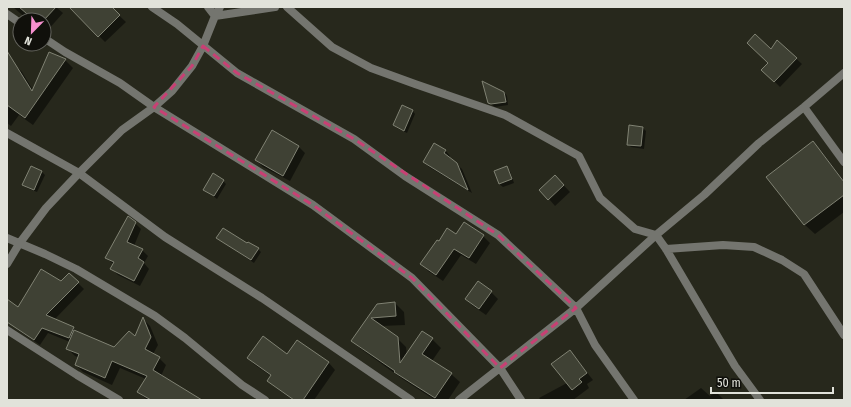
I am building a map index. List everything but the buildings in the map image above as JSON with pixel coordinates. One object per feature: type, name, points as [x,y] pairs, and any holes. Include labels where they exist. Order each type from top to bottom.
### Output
[{"type":"street","points":[[152,7],[177,24],[237,73],[354,139],[405,176],[498,235],[576,308],[595,345],[634,400]]},
{"type":"street","points":[[208,7],[215,16]]},
{"type":"street","points":[[7,264],[19,244],[46,208],[79,173],[122,130],[154,107],[172,91],[192,66],[203,46],[220,7]]},
{"type":"street","points":[[215,16],[275,7]]},
{"type":"street","points":[[287,7],[332,47],[371,68],[505,115],[579,156],[600,198],[635,229],[656,235],[666,249],[735,366],[760,400]]},
{"type":"street","points":[[52,43],[120,83],[154,107],[313,205],[412,278],[500,368],[521,400]]},
{"type":"street","points":[[459,400],[576,308],[656,235],[704,195],[759,143],[804,108],[844,73]]},
{"type":"street","points":[[804,108],[844,162]]},
{"type":"street","points":[[7,133],[79,173],[165,237],[262,298],[411,400]]},
{"type":"street","points":[[7,238],[45,254],[76,270],[155,316],[185,338],[242,385],[265,400]]},
{"type":"street","points":[[666,249],[723,245],[754,247],[782,260],[804,274],[844,335]]},
{"type":"street","points":[[7,330],[119,400]]},
{"type":"highlighted area","points":[[203,46],[237,73],[354,139],[498,235],[576,308],[500,368],[412,278],[313,205],[154,107],[192,66]]}]
